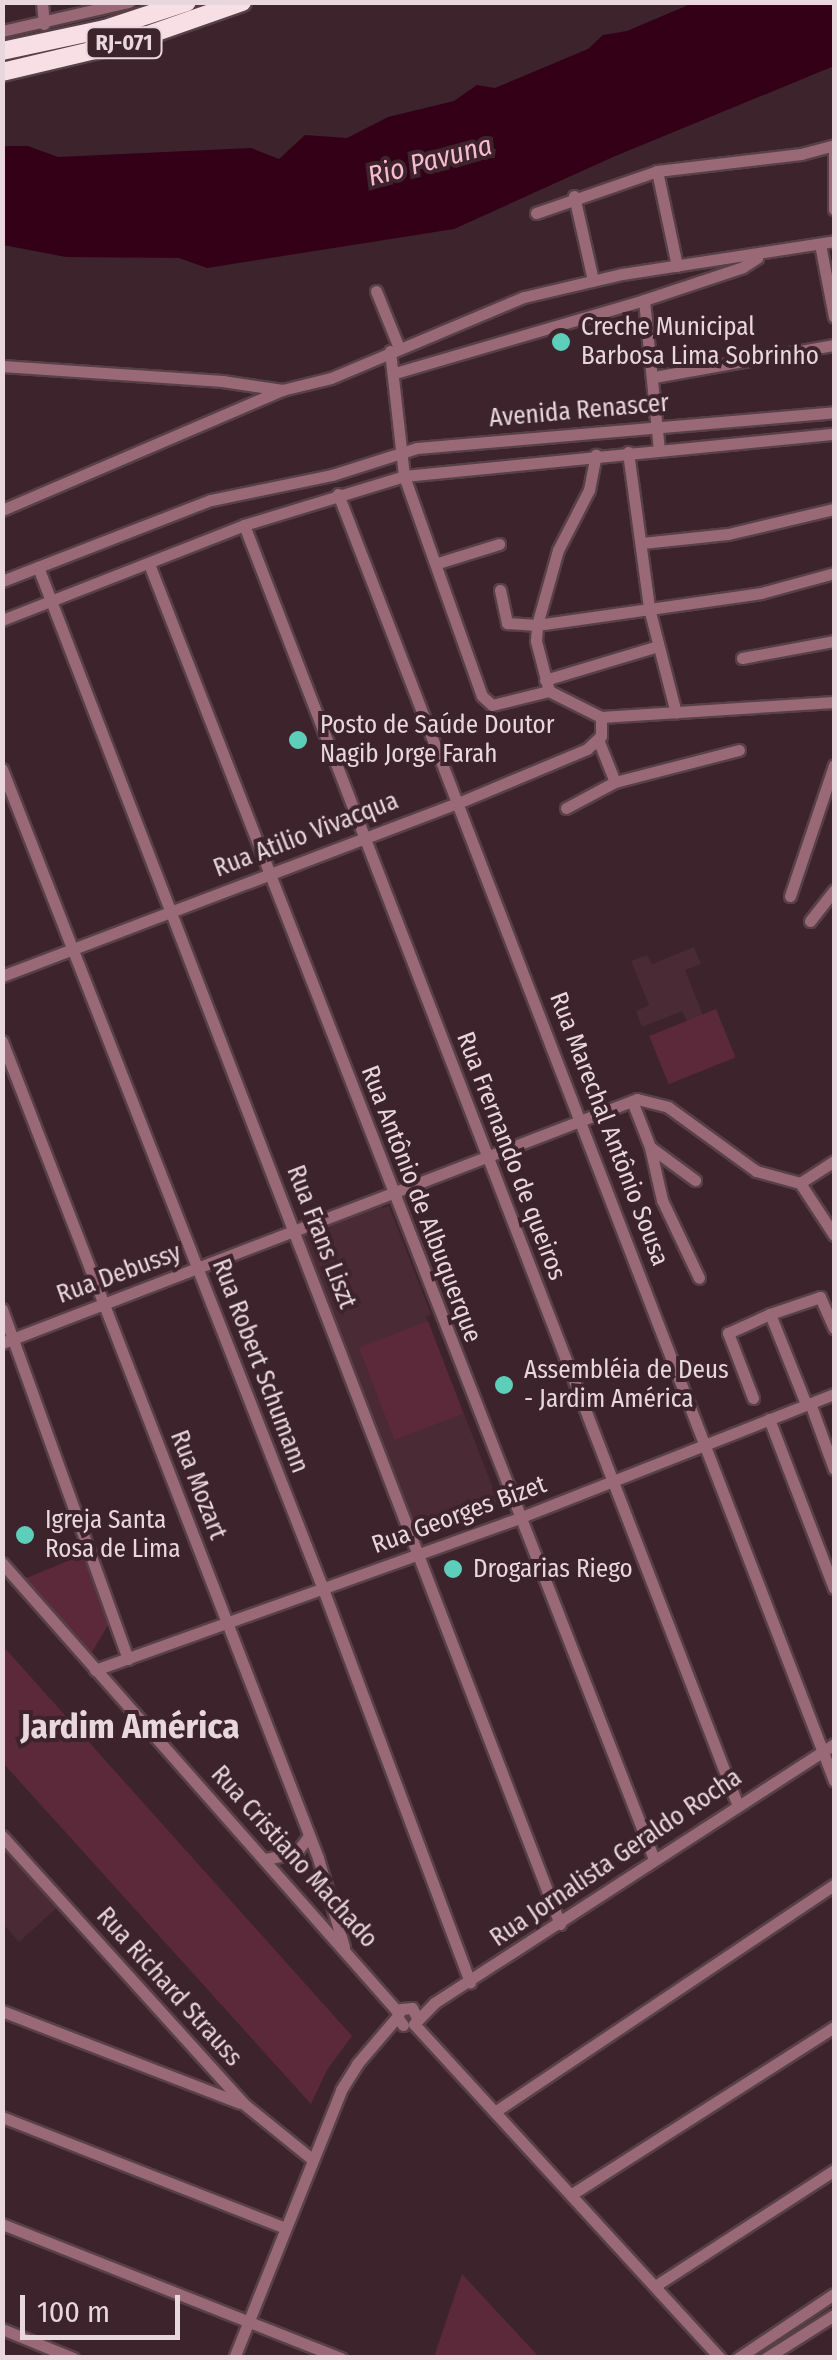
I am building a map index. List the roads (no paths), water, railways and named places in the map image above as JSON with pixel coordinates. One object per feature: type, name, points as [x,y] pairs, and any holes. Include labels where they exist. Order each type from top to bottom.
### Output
[{"type":"highway","name":"RJ-071","points":[[2,50],[105,29],[187,2]]},
{"type":"highway","name":"RJ-071","points":[[2,72],[111,47],[242,2]]},
{"type":"street","points":[[42,2],[44,24]]},
{"type":"street","points":[[70,17],[72,2]]},
{"type":"street","points":[[2,31],[128,2]]},
{"type":"street","points":[[536,213],[574,196],[657,172],[834,147],[834,209]]},
{"type":"street","points":[[657,172],[674,267],[674,290]]},
{"type":"street","points":[[574,196],[593,280]]},
{"type":"street","points":[[2,510],[282,390],[331,378],[524,296],[593,280],[834,241]]},
{"type":"street","points":[[820,244],[834,316]]},
{"type":"street","points":[[395,373],[644,300],[743,267],[759,256]]},
{"type":"street","points":[[376,290],[395,350],[404,476],[485,702],[515,701],[658,646]]},
{"type":"street","points":[[644,300],[659,450]]},
{"type":"street","points":[[654,376],[834,345]]},
{"type":"street","points":[[2,366],[222,381],[282,390]]},
{"type":"street","name":"Avenida Renascer","points":[[2,581],[210,500],[332,476],[404,450],[834,412]]},
{"type":"street","name":"Avenida Renascer","points":[[2,620],[244,526],[404,476],[834,434]]},
{"type":"street","points":[[628,452],[650,608],[676,713]]},
{"type":"street","points":[[596,456],[589,490],[558,550],[537,625],[536,641],[547,686],[601,717],[834,702]]},
{"type":"street","name":"Rua Marechal Antônio Sousa","points":[[338,494],[707,1445],[829,1748],[834,1781]]},
{"type":"street","points":[[642,543],[728,534],[834,509]]},
{"type":"street","name":"Rua Frernando de queiros","points":[[244,526],[737,1803]]},
{"type":"street","points":[[438,563],[500,544]]},
{"type":"street","name":"Rua Antônio de Albuquerque","points":[[149,564],[654,1859]]},
{"type":"street","name":"Rua Frans Liszt","points":[[38,567],[560,1924]]},
{"type":"street","points":[[500,590],[507,624],[537,625],[777,590],[834,573]]},
{"type":"street","points":[[742,658],[834,641]]},
{"type":"street","points":[[601,717],[599,742],[615,782]]},
{"type":"street","name":"Rua Atilio Vivacqua","points":[[2,976],[458,802],[599,742]]},
{"type":"street","points":[[566,808],[615,782],[739,750]]},
{"type":"street","points":[[790,896],[834,765]]},
{"type":"street","name":"Rua Robert Schumann","points":[[2,769],[323,1590],[470,1982]]},
{"type":"street","points":[[810,921],[834,890]]},
{"type":"street","name":"Rua Mozart","points":[[2,1041],[309,1836],[344,1947]]},
{"type":"street","points":[[632,1101],[650,1147],[662,1200],[700,1278]]},
{"type":"street","points":[[632,1101],[668,1107],[756,1171],[800,1183],[834,1236]]},
{"type":"street","name":"Rua Debussy","points":[[8,1340],[632,1101]]},
{"type":"street","points":[[650,1147],[695,1180]]},
{"type":"street","points":[[800,1183],[834,1161]]},
{"type":"street","points":[[753,1398],[728,1333],[820,1297],[834,1328]]},
{"type":"street","points":[[2,1309],[8,1340],[128,1659]]},
{"type":"street","points":[[770,1314],[834,1469]]},
{"type":"street","name":"Rua Georges Bizet","points":[[95,1670],[228,1626],[519,1518],[834,1394]]},
{"type":"street","points":[[769,1419],[834,1588]]},
{"type":"street","name":"Rua Cristiano Machado","points":[[2,1563],[265,1860],[720,2358]]},
{"type":"street","name":"Rua Jornalista Geraldo Rocha","points":[[234,2358],[348,2076],[405,2014],[434,2004],[470,1982],[737,1803],[829,1748]]},
{"type":"street","name":"Rua Richard Strauss","points":[[2,1836],[244,2104],[312,2159]]},
{"type":"street","points":[[265,1860],[296,1853],[309,1836]]},
{"type":"street","points":[[496,2110],[834,1885]]},
{"type":"street","points":[[2,2011],[244,2104]]},
{"type":"street","points":[[572,2194],[834,2028]]},
{"type":"street","points":[[2,2117],[285,2228]]},
{"type":"street","points":[[655,2286],[834,2170]]},
{"type":"street","points":[[2,2224],[341,2358]]},
{"type":"street","points":[[738,2358],[834,2294]]},
{"type":"street","points":[[766,2358],[834,2315]]},
{"type":"street","points":[[2,2329],[73,2358]]},
{"type":"water","name":"Rio Pavuna","points":[[693,3],[834,3],[834,66],[613,157],[454,229],[207,268],[179,258],[66,257],[3,245],[3,146],[28,146],[58,157],[251,148],[279,159],[305,135],[347,138],[388,117],[454,101],[477,85],[495,88],[588,49],[603,35],[627,31]]},
{"type":"place","name":"Creche Municipal Barbosa Lima Sobrinho","points":[[561,342]]},
{"type":"place","name":"Posto de Saúde Doutor Nagib Jorge Farah","points":[[298,740]]},
{"type":"place","name":"Assembléia de Deus - Jardim América","points":[[504,1385]]},
{"type":"place","name":"Igreja Santa Rosa de Lima","points":[[25,1535]]},
{"type":"place","name":"Drogarias Riego","points":[[453,1569]]},
{"type":"district","name":"Jardim América","points":[[130,1726]]}]
